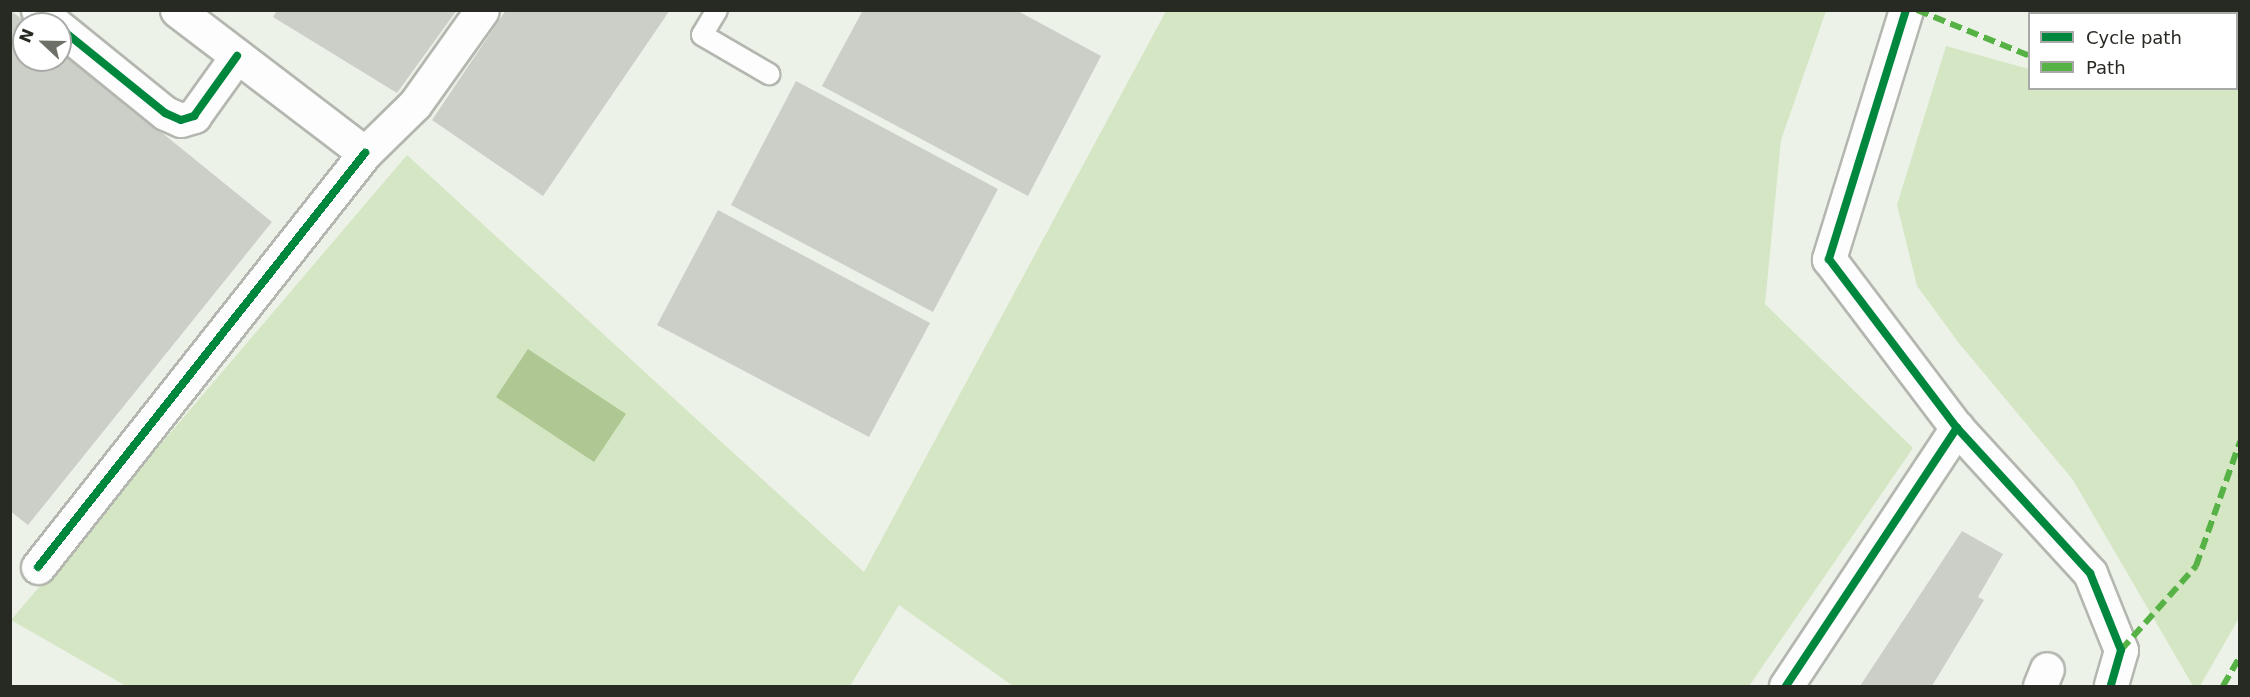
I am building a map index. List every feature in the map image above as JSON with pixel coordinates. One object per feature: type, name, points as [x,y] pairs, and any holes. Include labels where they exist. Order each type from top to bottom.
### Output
[{"type":"street","points":[[177,10],[365,153]]},
{"type":"street","points":[[38,567],[365,153],[415,104],[482,10]]},
{"type":"street","points":[[1906,10],[1830,259],[1958,428],[2090,573],[2121,650],[2111,687]]},
{"type":"street","points":[[72,38],[165,113],[181,120],[194,116],[237,56]]},
{"type":"street","points":[[1786,687],[1958,428]]},
{"type":"lane","points":[[717,10],[702,34],[769,74]]},
{"type":"shaded area","points":[[1166,11],[1826,11],[1781,140],[1765,304],[1913,448],[1749,686],[1013,686],[899,605],[850,686],[126,686],[11,620],[407,155],[864,572]]},
{"type":"shaded area","points":[[2239,11],[2239,618],[2200,686],[2193,686],[2073,480],[1958,342],[1917,286],[1897,205],[1946,46],[2028,69],[2028,90],[2238,90],[2238,12],[2080,12]]},
{"type":"shaded area","points":[[528,349],[626,414],[594,462],[496,397]]},
{"type":"building","points":[[10,10],[13,12],[12,72],[72,72],[72,60],[272,222],[28,525],[10,511]]},
{"type":"building","points":[[277,10],[457,10],[397,93],[273,17]]},
{"type":"building","points":[[506,10],[670,10],[543,196],[432,120]]},
{"type":"building","points":[[863,10],[1016,10],[1101,56],[1028,196],[822,86]]},
{"type":"building","points":[[796,81],[998,189],[933,312],[731,205]]},
{"type":"building","points":[[718,210],[930,323],[869,437],[657,325]]},
{"type":"building","points":[[1962,531],[2003,554],[1978,597],[1984,600],[1932,686],[1860,686]]},
{"type":"marked path","points":[[1917,10],[2028,55]]},
{"type":"marked path","points":[[2121,650],[2196,566],[2240,442]]},
{"type":"marked path","points":[[2223,686],[2240,656]]},
{"type":"cycle path","points":[[1906,10],[1829,259],[1957,428],[2090,573],[2121,650],[2111,686]]},
{"type":"cycle path","points":[[72,38],[165,113],[181,120],[194,116],[237,56]]},
{"type":"cycle path","points":[[38,567],[365,153]]},
{"type":"cycle path","points":[[1786,686],[1957,428]]}]
